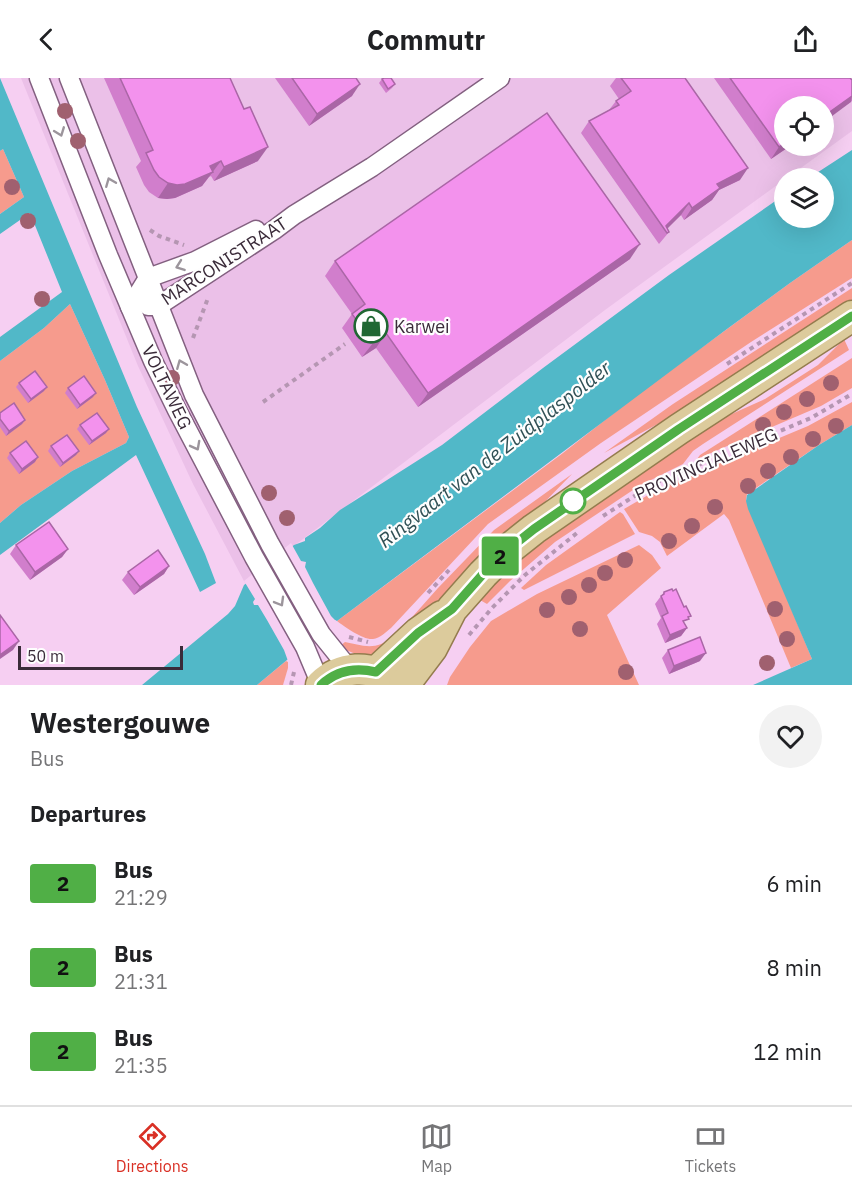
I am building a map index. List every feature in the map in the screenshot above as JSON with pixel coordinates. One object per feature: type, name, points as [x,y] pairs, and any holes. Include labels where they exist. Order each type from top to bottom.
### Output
[{"type":"main road","name":"PROVINCIALEWEG","points":[[321,685],[334,675],[374,676],[418,633],[452,609],[505,552],[534,529],[679,429],[852,316]]},
{"type":"main road","name":"PROVINCIALEWEG","points":[[404,685],[432,648],[452,609]]},
{"type":"street","name":"VOLTAWEG","points":[[39,78],[108,255],[153,361],[254,557],[305,647],[321,685]]},
{"type":"street","name":"VOLTAWEG","points":[[69,78],[194,395],[270,544],[321,634],[374,676]]},
{"type":"street","name":"MARCONISTRAAT","points":[[130,307],[158,306],[294,215],[372,167],[500,78]]},
{"type":"street","name":"MARCONISTRAAT","points":[[130,307],[148,278],[195,261],[270,223],[294,215]]},
{"type":"path","points":[[143,225],[159,236],[188,246],[195,261]]},
{"type":"path","points":[[263,402],[345,344]]},
{"type":"path","name":"PROVINCIALEWEG","points":[[599,518],[655,483],[811,418],[852,394]]},
{"type":"path","points":[[464,643],[492,608],[525,574],[580,531]]},
{"type":"shaded area","points":[[21,78],[852,78],[852,131],[834,144],[834,96],[774,96],[774,156],[817,156],[801,168],[774,168],[774,187],[605,310],[245,583],[193,484],[138,366]]},
{"type":"shaded area","points":[[3,149],[24,197],[0,214],[0,151]]},
{"type":"shaded area","points":[[852,240],[852,278],[751,342],[601,443],[488,524],[383,635],[369,639],[354,633],[337,621],[637,395]]},
{"type":"shaded area","points":[[852,288],[852,300],[667,419],[604,453],[673,404]]},
{"type":"shaded area","points":[[70,304],[129,437],[126,443],[72,471],[21,505],[0,523],[0,361],[44,328]]},
{"type":"shaded area","points":[[844,339],[849,350],[703,444],[693,451],[683,464],[639,486],[555,542],[487,604],[480,600],[524,554],[705,426],[765,399],[818,365]]},
{"type":"shaded area","points":[[852,358],[852,388],[821,406],[697,459],[700,455]]},
{"type":"shaded area","points":[[852,402],[852,425],[747,494],[746,500],[812,659],[791,668],[729,520],[724,514],[667,556],[660,542],[652,536],[639,532],[624,509],[662,487],[808,426]]},
{"type":"shaded area","points":[[572,474],[535,512],[491,546],[404,639],[398,633],[494,530]]},
{"type":"shaded area","points":[[620,512],[635,534],[524,590],[521,588],[546,565]]},
{"type":"shaded area","points":[[639,545],[652,555],[661,568],[607,615],[639,685],[447,685],[470,647],[491,621],[537,594]]},
{"type":"shaded area","points":[[390,640],[378,655],[358,655],[339,647],[345,642],[372,646]]},
{"type":"shaded area","points":[[286,661],[288,668],[283,685],[257,685]]},
{"type":"water","points":[[0,78],[137,407],[205,554],[216,583],[200,592],[136,455],[0,555],[0,523],[21,505],[72,471],[126,443],[129,437],[70,304],[44,328],[0,361],[0,337],[62,292],[30,213],[0,234],[0,214],[24,197],[3,149],[0,151]]},
{"type":"water","name":"Ringvaart van de Zuidplaspolder","points":[[852,150],[852,240],[727,329],[337,621],[335,620],[257,685],[142,685],[228,614],[235,606],[244,585],[294,545],[305,541],[305,538],[340,510],[442,445],[669,275],[774,202],[774,228],[834,228],[834,168],[824,168]]},
{"type":"water","points":[[852,425],[852,685],[753,685],[812,659],[748,509],[747,495]]},
{"type":"pier","points":[[291,543],[301,561],[306,562],[305,567],[313,583],[336,621],[288,661],[258,605],[254,605],[255,599],[244,581]]},
{"type":"building","points":[[120,78],[230,78],[244,109],[250,107],[268,147],[224,167],[221,161],[210,166],[213,172],[185,184],[168,183],[159,177],[146,153],[153,150]]},
{"type":"building","points":[[292,78],[356,78],[360,84],[317,114]]},
{"type":"building","points":[[391,78],[395,84],[388,89],[382,79]]},
{"type":"building","points":[[621,78],[685,78],[748,168],[717,184],[720,188],[692,208],[689,203],[666,226],[669,232],[667,233],[589,121],[619,105],[616,101],[631,91]]},
{"type":"building","points":[[730,78],[850,78],[852,80],[852,96],[834,109],[834,96],[774,96],[774,140]]},
{"type":"building","points":[[547,113],[640,244],[428,393],[386,333],[373,343],[352,314],[365,304],[335,261]]},
{"type":"building","points":[[35,371],[47,387],[31,399],[19,383]]},
{"type":"building","points":[[84,376],[96,393],[80,405],[68,388]]},
{"type":"building","points":[[14,403],[25,420],[9,431],[0,419],[0,413]]},
{"type":"building","points":[[97,413],[109,429],[92,441],[80,425]]},
{"type":"building","points":[[67,435],[79,451],[63,463],[51,446]]},
{"type":"building","points":[[26,441],[38,457],[22,469],[10,453]]},
{"type":"building","points":[[49,522],[68,549],[35,572],[16,545]]},
{"type":"building","points":[[158,550],[169,566],[140,587],[128,572]]},
{"type":"building","points":[[672,589],[673,591],[676,589],[691,616],[683,621],[687,628],[670,635],[662,616],[668,613],[661,596]]},
{"type":"building","points":[[0,615],[19,641],[0,655]]},
{"type":"building","points":[[700,637],[706,653],[674,666],[668,650]]},
{"type":"bus line","name":"2","points":[[321,685],[334,675],[350,670],[376,672],[418,633],[452,609],[505,552],[534,529],[679,429],[852,316]]},
{"type":"place","name":"Karwei","points":[[371,326]]}]
